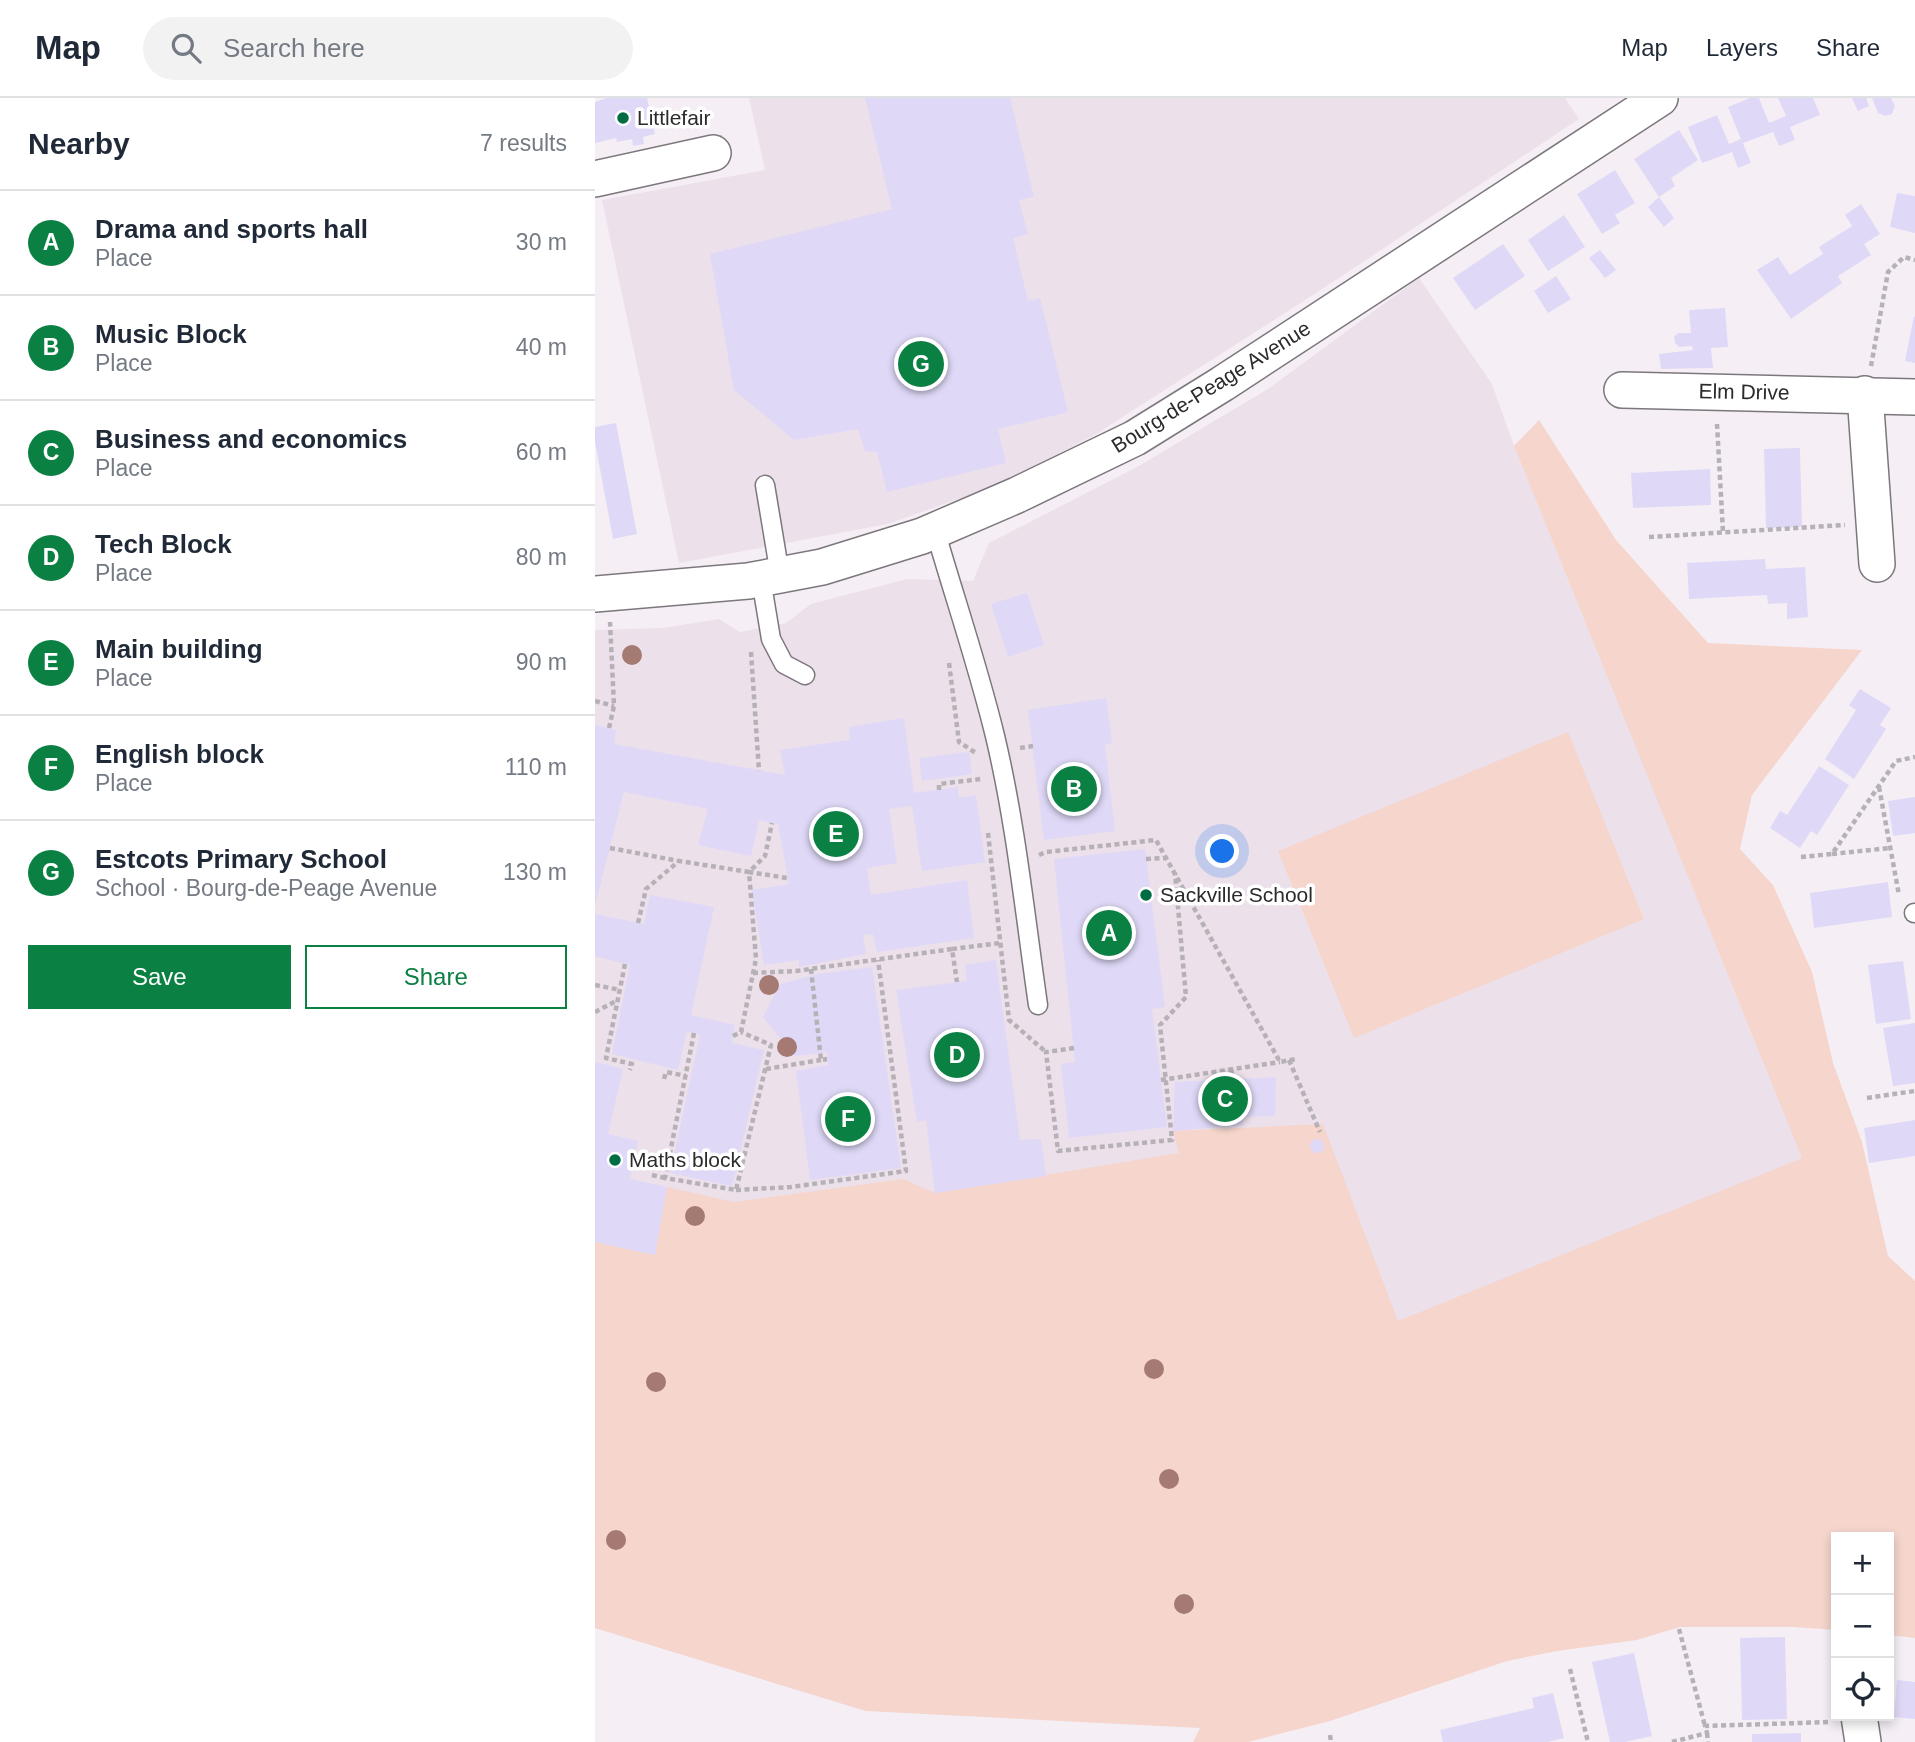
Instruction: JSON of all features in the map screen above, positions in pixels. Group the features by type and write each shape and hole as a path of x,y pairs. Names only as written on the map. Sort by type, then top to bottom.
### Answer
{"street":[{"name":"Bourg-de-Peage Avenue","path":"604,593 771,577 822,566 935,530 1017,495 1135,438 1660,98"},
{"path":"595,179 713,153"},
{"name":"Elm Drive","path":"1622,390 1915,397"},
{"path":"1865,394 1877,564"}],"lane":[{"path":"765,485 771,577 771,639 784,664 804,675"},
{"path":"935,530 968,636 995,737 1018,863 1038,1005"}],"path":[{"path":"1865,394 1888,272 1904,257 1915,260"},
{"path":"1715,392 1723,532"},
{"path":"1649,537 1874,523"},
{"path":"604,593 614,706 609,728"},
{"path":"750,644 759,771"},
{"path":"948,661 959,742 979,755"},
{"path":"595,701 614,706"},
{"path":"1020,748 1033,746"},
{"path":"1832,854 1896,761 1915,757"},
{"path":"939,790 939,784 982,779 981,772"},
{"path":"1879,786 1903,916 1914,913"},
{"path":"753,973 811,969 1000,943 986,819"},
{"path":"741,1032 756,959 749,872 765,856 772,823"},
{"path":"992,873 1045,852 1156,840 1280,1062"},
{"path":"610,848 787,878"},
{"path":"1801,857 1891,848"},
{"path":"1146,859 1166,858"},
{"path":"638,923 646,889 680,861"},
{"path":"1074,1048 1046,1052 1058,1151 1171,1140 1160,1025 1186,997 1175,873"},
{"path":"952,950 957,982"},
{"path":"652,1175 736,1190 792,1187 906,1171 878,960"},
{"path":"625,964 606,1058 632,1064 630,1070"},
{"path":"811,969 821,1060"},
{"path":"595,985 620,990"},
{"path":"595,1012 618,1000"},
{"path":"733,1036 741,1032 771,1045 736,1190"},
{"path":"665,1178 694,1033"},
{"path":"765,1069 827,1059"},
{"path":"1164,1079 1296,1059"},
{"path":"1289,1060 1320,1132"},
{"path":"1231,1069 1233,1079"},
{"path":"664,1079 666,1072 686,1076"},
{"path":"1867,1098 1915,1091"},
{"path":"1679,1629 1707,1742"},
{"path":"1570,1669 1588,1742"},
{"path":"1705,1726 1860,1726"},
{"path":"1672,1742 1706,1733"},
{"path":"1329,1735 1331,1742"}],"shaded area":[{"path":"749,98 1565,98 1579,119 1313,295 1096,434 998,485 888,524 679,563 602,200 765,170"},
{"name":"Sackville School","path":"1419,278 1492,384 1514,446 1803,1158 1888,1532 1831,1532 1831,1538 866,1711 595,1628 595,630 663,628 719,619 740,632 786,623 811,604 907,579 973,581 989,543 1137,467 1268,389"},
{"path":"1539,420 1616,540 1708,643 1862,650 1752,795 1740,849 1773,885 1812,972 1833,1063 1862,1142 1888,1256 1915,1281 1915,1638 1894,1636 1894,1532 1831,1532 1831,1630 1680,1627 1637,1640 1507,1661 1330,1721 1248,1742 1193,1742 1200,1728 866,1711 595,1628 595,1242 655,1255 667,1187 734,1202 903,1179 935,1193 1179,1153 1173,1131 1323,1124 1398,1321 1802,1158 1514,446"},
{"path":"1568,732 1644,919 1354,1038 1278,851"}],"building":[{"name":"Littlefair","path":"607,98 647,98 655,134 643,137 644,144 633,146 632,139 617,142 616,138 595,143 595,102"},
{"path":"865,98 1010,98 1034,197 1019,200 1028,234 1013,238 1028,301 1040,298 1068,412 998,429 1006,463 887,492 877,452 865,451 858,429 794,440 734,390 710,254 892,209"},
{"path":"1750,98 1759,98 1769,123 1786,116 1778,98 1813,98 1820,115 1790,127 1795,140 1779,146 1773,132 1743,143 1751,163 1738,168 1732,152 1702,163 1688,127 1717,115 1729,144 1741,139 1728,107"},
{"path":"1852,98 1866,98 1869,106 1858,111"},
{"path":"1872,98 1891,98 1895,106 1892,114 1885,116 1878,113"},
{"path":"1679,130 1698,160 1671,178 1675,186 1659,197 1634,159"},
{"path":"1615,170 1635,203 1615,215 1620,223 1602,234 1577,194"},
{"path":"1897,193 1915,196 1915,233 1890,227"},
{"path":"1659,197 1674,218 1664,227 1648,207"},
{"path":"1861,204 1880,234 1864,244 1871,255 1838,276 1842,283 1791,319 1757,270 1778,257 1790,275 1823,254 1819,247 1852,226 1845,215"},
{"path":"1564,215 1585,247 1548,271 1528,240"},
{"path":"1503,244 1525,276 1475,310 1453,278"},
{"path":"1600,250 1616,270 1605,278 1589,258"},
{"path":"1556,276 1571,299 1548,313 1534,291"},
{"path":"1725,308 1728,347 1711,348 1713,368 1661,369 1659,354 1693,350 1692,346 1679,347 1674,337 1678,333 1691,333 1689,310"},
{"path":"1915,317 1915,363 1905,361"},
{"path":"616,423 637,534 613,539 595,442 595,427"},
{"path":"1800,448 1802,527 1766,528 1764,449"},
{"path":"1710,469 1711,505 1633,508 1631,473"},
{"path":"1765,559 1766,569 1805,567 1808,617 1787,619 1787,603 1768,604 1767,595 1689,599 1687,563"},
{"path":"1027,593 1044,645 1008,657 991,604"},
{"path":"1860,689 1891,708 1880,725 1886,729 1854,779 1825,759 1856,710 1849,705"},
{"path":"1106,698 1112,743 1105,745 1115,831 1044,840 1028,710"},
{"path":"904,718 914,793 958,787 959,798 976,795 985,862 922,871 912,806 889,809 897,863 867,868 871,895 967,880 974,938 877,952 873,934 863,935 866,954 799,967 799,960 764,965 752,890 789,884 778,824 759,820 751,856 698,845 708,809 624,792 595,906 595,725 616,730 614,744 785,775 780,750 850,740 849,727"},
{"path":"969,752 972,774 922,781 919,758"},
{"path":"1819,766 1849,785 1817,835 1811,831 1800,848 1770,828 1780,811 1787,815"},
{"path":"1915,797 1915,833 1893,836 1888,801"},
{"path":"1145,849 1165,1007 1152,1009 1167,1127 1069,1138 1061,1064 1075,1062 1054,859"},
{"path":"1888,882 1892,917 1814,928 1810,893"},
{"path":"650,895 714,907 691,1015 735,1025 732,1043 764,1050 732,1186 670,1173 700,1035 687,1031 678,1070 612,1054 630,965 595,956 595,914 644,924"},
{"path":"996,960 1020,1140 1041,1139 1046,1176 935,1193 926,1120 917,1122 896,990 967,981 965,965"},
{"path":"1903,961 1911,1019 1876,1024 1868,965"},
{"path":"872,967 901,1168 810,1180 796,1071 828,1065 827,1052 795,1056 763,1017 780,984 818,974"},
{"path":"1915,1023 1915,1083 1893,1086 1883,1028"},
{"name":"Maths block","path":"595,1062 623,1069 608,1134 638,1141 630,1179 667,1187 655,1255 595,1242"},
{"path":"1276,1077 1275,1116 1243,1117 1244,1125 1173,1131 1175,1082"},
{"path":"1915,1120 1915,1156 1869,1163 1864,1128"},
{"path":"1317,1139 1322,1141 1322,1151 1317,1153 1312,1151 1310,1146 1312,1141"},
{"path":"1785,1637 1787,1719 1742,1720 1740,1638"},
{"path":"1634,1653 1652,1736 1625,1742 1610,1742 1592,1662"},
{"path":"1897,1680 1915,1682 1915,1719 1894,1717"},
{"path":"1553,1693 1564,1738 1548,1742 1443,1742 1440,1730 1534,1708 1532,1698"},
{"path":"1801,1733 1801,1742 1752,1742 1752,1734"}],"place":[{"name":"Littlefair","path":"623,118"},
{"name":"Estcots Primary School","path":"921,364"},
{"name":"Music Block","path":"1074,789"},
{"name":"Main building","path":"836,834"},
{"name":"Sackville School","path":"1146,895"},
{"name":"Drama and sports hall","path":"1109,933"},
{"name":"Tech Block","path":"957,1055"},
{"name":"Business and economics","path":"1225,1099"},
{"name":"English block","path":"848,1119"},
{"name":"Maths block","path":"615,1160"}]}
